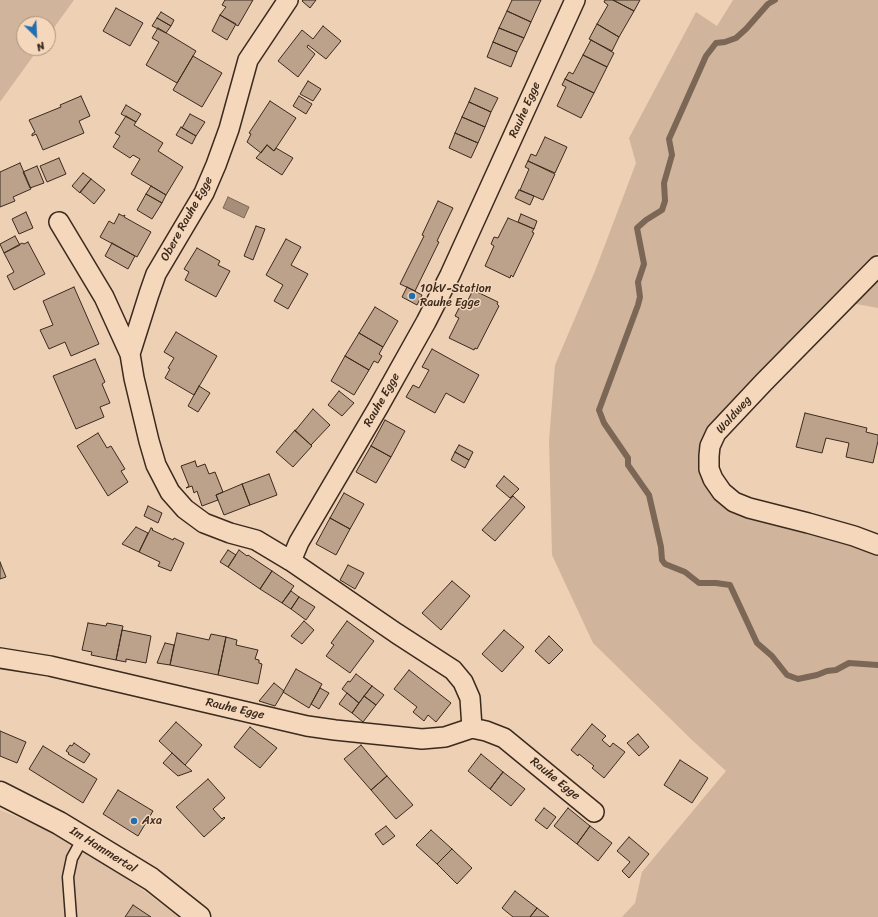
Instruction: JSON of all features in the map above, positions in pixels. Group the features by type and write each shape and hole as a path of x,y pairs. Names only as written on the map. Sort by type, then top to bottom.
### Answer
{"main road":[{"name":"Im Hammertal","path":"0,794 59,823 151,879 199,917"}],"street":[{"name":"Obere Rauhe Egge","path":"130,354 156,274 204,193 216,165 229,129 248,60 288,0"},
{"name":"Rauhe Egge","path":"291,561 299,542 379,406 426,322 450,275 575,0"},
{"name":"Obere Rauhe Egge","path":"59,222 104,297 130,354 150,447 156,465 170,492 185,509 204,523 230,533 256,540 291,561"},
{"name":"Waldweg","path":"878,266 716,433 710,446 709,456 710,469 713,479 722,492 734,502 749,508 821,526 878,546"},
{"path":"291,561 453,670 463,682 470,698 472,728"},
{"name":"Rauhe Egge","path":"0,658 50,666 307,726 422,739 445,737 472,728 486,731 504,738 594,812"}],"lane":[{"path":"71,917 68,877 72,858 83,838"}],"shaded area":[{"path":"0,0 74,0 56,25 56,16 16,16 16,56 33,56 0,102"},
{"path":"733,0 878,0 878,253 708,431 698,456 704,485 729,512 878,554 878,917 622,917 635,903 642,872 726,771 693,741 593,643 552,555 549,441 555,365 595,271 636,163 629,138 696,12 717,26"},
{"path":"228,197 249,207 244,218 223,208"},
{"path":"878,278 878,308 851,303"},
{"path":"0,810 39,826 94,857 140,888 179,917 0,917"}],"building":[{"path":"225,0 253,0 238,26 220,15 226,7 222,5"},
{"path":"316,0 310,8 302,1"},
{"path":"512,0 541,0 531,22 507,11"},
{"path":"605,0 613,0 634,11 619,37 597,24 608,5 604,2"},
{"path":"613,0 640,0 634,11"},
{"path":"116,8 143,23 130,46 103,31"},
{"path":"507,11 531,22 524,38 499,28"},
{"path":"161,12 174,20 171,26 157,18"},
{"path":"220,15 236,24 227,40 212,31"},
{"path":"157,18 171,26 166,33 152,26"},
{"path":"597,24 619,37 612,51 589,39"},
{"path":"323,26 341,41 326,59 308,45 307,47 315,54 298,77 278,61 302,30 313,39"},
{"path":"158,28 196,51 177,83 146,65 159,42 152,38"},
{"path":"499,28 524,38 517,52 493,42"},
{"path":"591,40 614,53 607,67 583,55"},
{"path":"493,42 517,52 511,67 487,57"},
{"path":"583,55 607,67 594,93 565,79 569,72 573,74"},
{"path":"193,56 222,73 202,107 173,90"},
{"path":"565,79 594,93 581,118 557,106 566,87 562,85"},
{"path":"308,81 321,89 313,101 300,94"},
{"path":"475,88 498,98 491,112 469,102"},
{"path":"81,96 90,116 79,121 84,133 43,150 36,134 32,136 35,132 29,120 61,107 60,105"},
{"path":"299,96 312,104 306,114 293,106"},
{"path":"270,101 296,118 274,151 267,145 261,153 247,142 251,134 249,133"},
{"path":"469,102 491,112 485,127 462,117"},
{"path":"126,105 141,114 136,122 121,114"},
{"path":"190,114 205,122 196,136 182,128"},
{"path":"126,116 136,122 134,125 163,143 158,151 183,167 166,195 131,174 140,159 133,155 130,158 113,147 120,136 115,133"},
{"path":"462,117 485,127 478,143 455,133"},
{"path":"181,127 196,136 192,144 176,135"},
{"path":"455,133 478,143 471,158 449,148"},
{"path":"545,137 567,147 555,173 528,161 531,154 536,156"},
{"path":"267,145 274,151 276,148 293,158 282,175 256,158"},
{"path":"59,158 66,174 47,182 40,166"},
{"path":"528,161 555,174 543,200 520,190 529,169 525,167"},
{"path":"20,163 31,189 13,197 15,201 0,207 0,172"},
{"path":"37,166 44,183 30,188 23,172"},
{"path":"83,173 91,179 80,193 72,186"},
{"path":"91,179 105,190 94,204 80,192"},
{"path":"151,186 166,195 162,203 146,194"},
{"path":"519,190 534,196 530,205 515,198"},
{"path":"146,194 162,203 152,219 137,210"},
{"path":"438,201 453,208 437,241 439,242 415,291 400,284 424,236 422,235"},
{"path":"26,212 33,228 19,234 12,219"},
{"path":"119,214 123,216 125,215 124,217 151,232 137,257 100,237 109,221 114,224"},
{"path":"521,214 537,221 534,229 518,222"},
{"path":"508,218 534,229 532,232 534,233 513,277 511,275 510,278 485,266 494,246 491,244 494,237 498,238"},
{"path":"256,226 265,229 253,260 244,256"},
{"path":"15,236 20,245 4,253 0,244"},
{"path":"286,239 301,247 291,265 308,274 288,309 274,301 283,285 266,275"},
{"path":"28,242 45,274 14,290 7,276 14,272 4,253 22,243 24,244"},
{"path":"112,243 135,256 128,269 105,256"},
{"path":"197,248 220,261 218,265 230,271 216,297 185,280 189,272 184,269"},
{"path":"74,287 99,344 71,356 65,342 49,349 40,330 53,325 43,301"},
{"name":"10kV-Station Rauhe Egge","path":"407,287 422,295 417,305 402,297"},
{"path":"473,290 498,302 497,304 499,306 477,349 475,348 474,350 449,338 459,318 455,316 459,308 463,310"},
{"path":"375,307 398,321 383,347 359,333"},
{"path":"176,332 217,356 194,395 165,378 170,369 168,368 174,358 164,352"},
{"path":"359,333 383,347 379,354 382,356 378,363 374,361 369,370 345,356"},
{"path":"432,349 479,375 464,403 446,393 435,413 406,397 413,385 419,388 429,370 422,367"},
{"path":"345,356 369,370 354,395 331,381"},
{"path":"95,359 105,382 102,384 110,403 100,407 104,417 76,429 53,376"},
{"path":"199,386 210,393 198,412 188,406"},
{"path":"339,391 354,403 342,416 328,405"},
{"path":"313,409 330,425 311,445 295,431"},
{"path":"805,413 867,428 866,432 878,435 873,463 846,457 849,443 826,438 822,453 796,447"},
{"path":"385,420 405,431 391,457 371,446"},
{"path":"295,430 312,446 293,467 276,452"},
{"path":"98,433 107,448 111,446 125,469 121,471 128,482 108,496 77,446"},
{"path":"459,445 473,452 469,460 455,452"},
{"path":"371,446 391,457 376,483 356,472"},
{"path":"455,452 469,460 465,468 451,460"},
{"path":"195,461 197,467 205,464 209,474 215,472 223,492 216,495 218,500 202,506 197,491 194,493 192,486 186,488 189,486 181,466"},
{"path":"269,474 277,495 250,505 242,484"},
{"path":"504,476 519,489 510,498 496,486"},
{"path":"242,484 250,505 224,515 216,495"},
{"path":"344,493 364,504 350,529 330,518"},
{"path":"513,496 525,507 495,541 482,530"},
{"path":"148,506 162,513 158,523 144,516"},
{"path":"330,518 350,529 336,555 316,544"},
{"path":"136,527 148,533 139,552 122,544"},
{"path":"151,528 153,529 152,530 173,540 174,538 184,543 171,571 158,566 160,562 139,552"},
{"path":"228,550 236,555 228,567 220,562"},
{"path":"239,550 272,571 260,589 228,567"},
{"path":"0,562 6,577 0,579"},
{"path":"348,565 364,573 355,589 340,580"},
{"path":"272,571 294,586 282,603 260,589"},
{"path":"452,581 470,596 441,630 422,613"},
{"path":"291,591 299,597 291,609 282,603"},
{"path":"299,597 315,607 306,620 291,609"},
{"path":"304,621 314,630 302,644 291,636"},
{"path":"347,621 374,641 350,673 326,656 334,645 331,643"},
{"path":"88,623 106,626 107,623 123,626 116,660 91,655 92,652 82,650"},
{"path":"122,630 151,636 146,663 126,659 126,662 116,660"},
{"path":"504,630 524,647 502,672 482,654"},
{"path":"177,633 209,640 211,634 226,637 218,675 170,665"},
{"path":"549,636 563,650 549,664 535,651"},
{"path":"226,637 237,640 236,645 258,650 255,659 259,660 259,663 262,664 258,684 218,675"},
{"path":"165,643 174,645 170,665 157,663"},
{"path":"296,669 322,684 309,708 283,692"},
{"path":"409,670 451,703 436,722 428,715 424,721 413,712 417,707 394,689"},
{"path":"356,674 372,686 359,703 342,689"},
{"path":"274,683 284,691 275,706 259,701"},
{"path":"372,686 384,695 376,705 364,696"},
{"path":"320,688 329,693 319,709 311,704"},
{"path":"347,693 359,703 352,713 339,704"},
{"path":"364,696 376,705 363,722 352,713"},
{"path":"176,722 202,745 185,765 159,741"},
{"path":"592,724 606,736 602,740 610,747 613,743 625,752 604,778 592,768 594,766 579,754 578,756 571,750"},
{"path":"250,727 277,748 260,768 234,747"},
{"path":"0,731 26,742 17,763 0,756"},
{"path":"638,734 649,747 639,756 627,743"},
{"path":"74,743 90,754 84,763 68,754 69,753 66,751 70,745 72,746"},
{"path":"361,745 387,776 371,790 344,759"},
{"path":"43,746 97,779 83,803 29,769"},
{"path":"172,753 192,771 178,776 163,763"},
{"path":"481,754 503,772 490,789 468,771"},
{"path":"680,760 708,778 692,803 664,785"},
{"path":"503,772 525,789 511,806 490,789"},
{"path":"387,776 413,805 396,819 371,790"},
{"path":"208,779 225,798 213,809 222,819 224,817 225,818 204,837 176,807"},
{"path":"118,790 153,811 138,836 103,814"},
{"path":"544,808 556,817 547,829 535,820"},
{"path":"568,808 590,826 577,844 554,826"},
{"path":"386,826 395,836 383,845 375,834"},
{"path":"590,826 612,843 598,861 577,844"},
{"path":"431,830 452,849 437,864 416,845"},
{"path":"629,837 649,854 629,878 622,871 630,862 617,851"},
{"path":"452,849 472,868 457,884 437,864"},
{"path":"515,891 537,908 530,917 513,917 502,908"},
{"path":"133,905 151,917 125,917"},
{"path":"537,908 549,917 530,917"}],"waterway":[{"path":"775,0 768,4 736,38 725,42 716,43 706,56 669,139 672,155 664,183 665,201 662,210 646,220 637,228 644,264 638,282 640,297 599,410 604,423 628,458 628,465 649,495 661,547 662,560 665,564 685,572 699,583 730,585 757,643 772,656 787,675 798,679 836,670 849,663 878,665"}],"place":[{"name":"10kV-Station Rauhe Egge","path":"412,296"},
{"name":"Axa","path":"134,821"}]}
